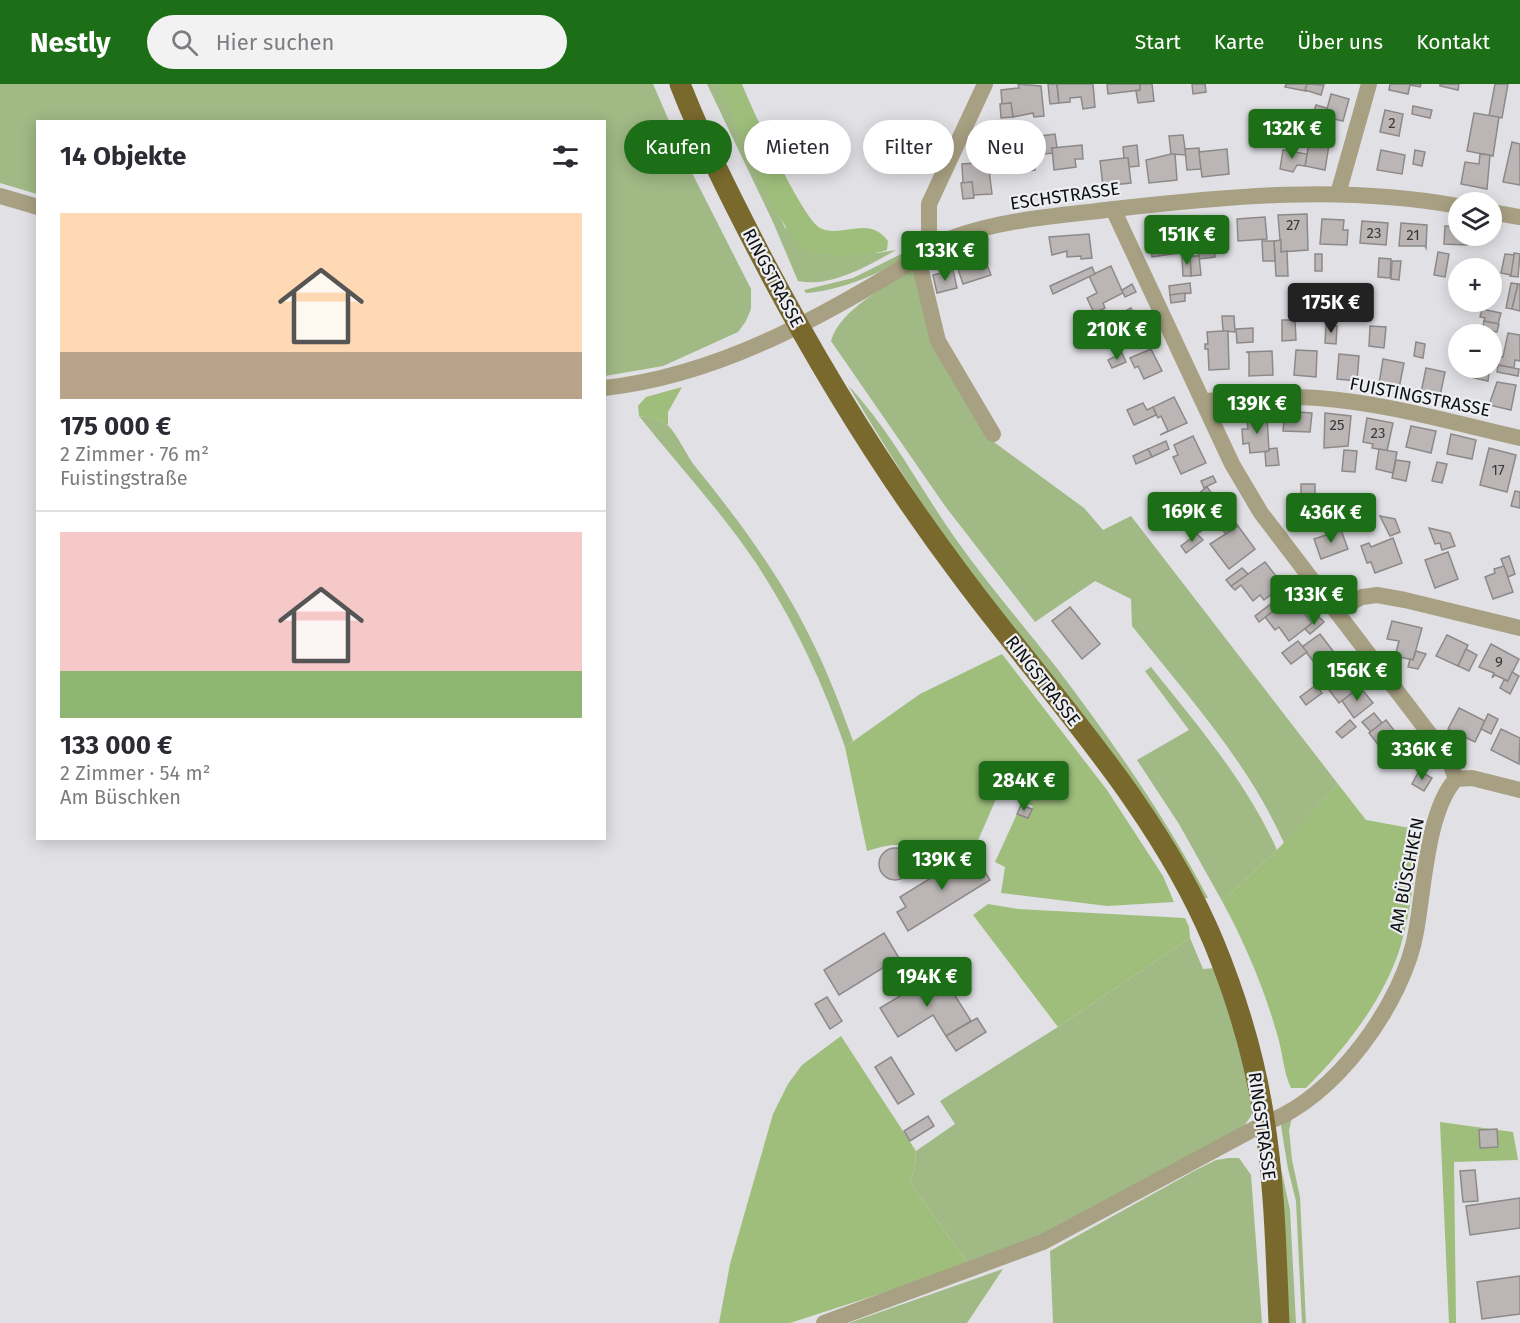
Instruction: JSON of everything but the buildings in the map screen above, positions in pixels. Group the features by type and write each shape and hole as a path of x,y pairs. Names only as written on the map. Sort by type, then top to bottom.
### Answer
{"main road":[{"name":"RINGSTRASSE","path":"680,84 734,205 798,328 860,428 930,535 1111,768 1166,850 1200,912 1230,985 1257,1079 1265,1123 1280,1323"}],"street":[{"path":"985,84 929,204 924,255 938,341 993,434"},
{"path":"1338,194 1369,84"},
{"name":"ESCHSTRASSE","path":"606,388 678,374 750,349 798,328 949,239 970,231 1025,220 1113,209 1279,194 1338,194 1448,205"},
{"path":"0,196 36,206"},
{"path":"1113,209 1232,464 1261,513 1448,758 1456,779 1472,778 1520,790"},
{"path":"1502,214 1520,217"},
{"name":"FUISTINGSTRASSE","path":"1204,401 1279,396 1319,398 1382,407 1520,438"},
{"path":"1337,610 1362,597 1377,595 1520,628"},
{"name":"AM BÜSCHKEN","path":"824,1323 1043,1242 1265,1123 1277,1119 1299,1106 1323,1087 1374,1027 1394,995 1407,968 1416,934 1428,856 1437,816 1446,790 1456,779"}],"green space":[{"path":"0,84 653,84 669,120 624,120 624,174 693,174 751,289 751,309 738,332 663,366 606,376 606,120 36,120 36,194 0,183"},
{"path":"707,84 719,84 744,139 744,161 732,136 732,120 724,120"},
{"path":"719,84 742,84 758,120 744,120 744,142"},
{"path":"750,174 760,174 785,228 878,253 896,250 849,274 823,281 798,281"},
{"path":"758,174 784,174 802,205 820,228 828,231 872,229 881,233 888,241 887,250 858,255 835,255 806,250 796,241 771,201"},
{"path":"911,251 902,259 862,279 818,292 806,293 804,290 853,278"},
{"path":"914,269 987,437 1084,508 1103,530 1131,516 1338,784 1284,843 1269,813 1235,757 1132,626 1131,599 1095,581 1035,622 945,506 831,341 836,329 854,309"},
{"path":"848,385 878,421 967,554 1056,667 1117,751 1156,808 1208,898 1202,899 1019,646 931,517"},
{"path":"682,387 668,412 668,425 659,420 639,416 638,406 646,397"},
{"path":"639,416 660,420 669,427 694,465 756,547 784,590 816,648 838,701 853,741 845,747 806,652 770,584 728,525"},
{"path":"1002,654 1107,790 1163,876 1174,902 1107,906 1001,893 1005,867 995,862 1017,814 1028,818 1033,806 999,792 973,852 929,879 906,847 891,845 867,851 845,747 920,694"},
{"path":"1151,667 1236,777 1277,850 1222,901 1179,824 1137,760 1189,730 1145,671"},
{"path":"1338,784 1366,820 1421,830 1412,889 1400,948 1384,987 1361,1023 1335,1057 1306,1088 1291,1088 1272,1017 1260,983 1222,901 1277,850"},
{"path":"988,904 1018,909 1185,918 1190,938 1058,1027 973,915"},
{"path":"1190,938 1203,969 1216,968 1227,999 1254,1106 1251,1116 1244,1126 1047,1235 969,1265 910,1182 915,1167 916,1151 955,1124 940,1101 1058,1027"},
{"path":"841,1036 916,1151 915,1167 910,1182 969,1265 790,1323 719,1323 730,1264 773,1114 788,1084 802,1065"},
{"path":"1292,1118 1289,1130 1292,1160 1300,1197 1306,1323 1302,1323 1296,1201 1281,1126"},
{"path":"1440,1122 1513,1132 1518,1160 1454,1162 1456,1323 1449,1323"},
{"path":"1278,1154 1290,1210 1296,1323 1286,1323"},
{"path":"1239,1158 1251,1175 1262,1323 1053,1323 1050,1251 1196,1170 1216,1160"},
{"path":"1003,1269 967,1323 849,1323"}]}
